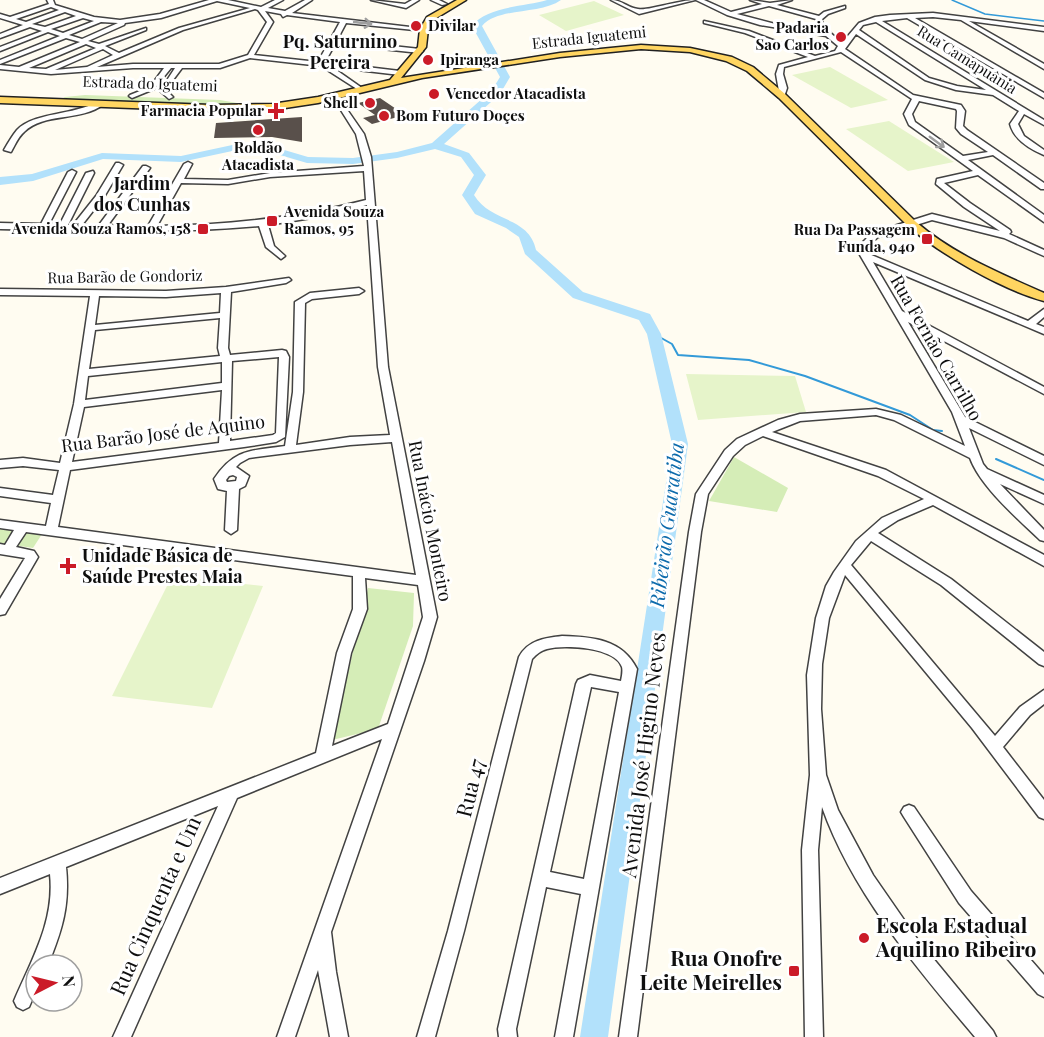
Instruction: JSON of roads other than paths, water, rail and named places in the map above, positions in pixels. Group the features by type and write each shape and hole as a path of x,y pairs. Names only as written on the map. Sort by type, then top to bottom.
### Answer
{"main road":[{"path":"400,74 423,46 424,29 434,15 462,0"},
{"name":"Estrada Iguatemi","path":"400,74 422,75 624,48 656,47 690,50 739,63 782,96 911,221"},
{"path":"400,74 422,75"},
{"name":"Estrada do Iguatemi","path":"62,100 100,104 285,106 360,89 400,74"},
{"name":"Estrada do Iguatemi","path":"0,100 41,101 132,96 169,97 240,105"},
{"path":"911,221 959,252 1044,292"},
{"path":"911,221 936,244 968,262 1044,297"}],"street":[{"path":"19,69 130,21 220,0 305,17 424,29"},
{"path":"240,5 250,0"},
{"path":"81,71 181,29 258,9 280,0"},
{"path":"250,56 267,30 284,14 308,0 310,3 305,17"},
{"path":"374,0 406,6 416,0"},
{"path":"435,0 444,4"},
{"path":"614,0 639,11 692,0"},
{"path":"699,0 732,13 777,26 829,34"},
{"path":"753,0 819,18"},
{"path":"732,13 789,0"},
{"path":"10,19 50,2 65,10 101,20 130,21 160,37"},
{"path":"819,18 843,7 833,3"},
{"path":"183,9 191,13"},
{"path":"258,9 270,20 267,30"},
{"path":"0,36 65,10"},
{"path":"0,49 84,15"},
{"path":"157,15 165,20"},
{"path":"908,15 1044,96"},
{"path":"782,96 784,91 779,67 842,48 854,30 861,24 875,19 908,15 959,18 1044,29"},
{"path":"0,16 101,47 133,66"},
{"path":"198,17 206,22"},
{"path":"819,18 820,26 842,48 916,99 958,107 961,111 960,128 1044,187"},
{"path":"959,18 1044,67"},
{"name":"Rua Camapuânia","path":"875,19 1044,123"},
{"path":"0,62 101,20"},
{"path":"321,63 344,21"},
{"path":"706,22 747,32 814,57"},
{"path":"173,24 181,29"},
{"path":"1026,27 1044,36"},
{"path":"42,72 144,28"},
{"path":"854,30 927,79 956,88 995,94"},
{"path":"334,42 420,51"},
{"path":"0,67 42,72 133,66 204,67 228,64 250,56 400,74"},
{"path":"321,63 360,89"},
{"path":"152,88 168,68"},
{"path":"164,88 179,68"},
{"path":"132,96 152,88 164,88"},
{"path":"164,88 169,97"},
{"name":"Rua Inácio Monteiro","path":"286,1037 430,623 383,367 367,162 360,134 334,96"},
{"path":"916,99 908,114 912,123 977,173 1044,219"},
{"path":"318,100 341,105"},
{"path":"8,150 22,129 51,118 90,110 100,104"},
{"path":"1023,110 1014,124 1016,131 1022,139 1044,153"},
{"path":"960,159 993,153"},
{"path":"178,182 228,182 367,162"},
{"path":"152,227 188,164"},
{"path":"76,227 100,196 119,165"},
{"path":"102,227 146,168"},
{"path":"44,226 72,172"},
{"path":"63,226 90,173"},
{"path":"977,173 940,181 942,186 959,199 1020,241 1044,253"},
{"path":"0,226 152,227 262,223 332,212 369,202"},
{"path":"1020,241 938,217 926,218 911,221 868,239 864,255 1044,331"},
{"path":"262,223 270,247 281,256"},
{"name":"Rua Fernão Carrilho","path":"864,255 963,426 974,455 984,472 1006,499 1044,537"},
{"name":"Rua Barão de Gondoriz","path":"0,292 159,295 226,290 286,280"},
{"path":"224,446 228,365 223,348 226,290"},
{"path":"290,448 298,392 300,303 310,297 359,291"},
{"path":"51,531 63,467 79,404 95,294"},
{"path":"1029,325 1044,312"},
{"path":"900,314 1044,390"},
{"path":"90,328 225,315"},
{"name":"Rua Barão José de Aquino","path":"0,464 23,462 63,467 224,446 280,436 284,357 280,353 225,359"},
{"path":"84,373 225,359"},
{"path":"79,404 227,386"},
{"name":"Avenida José Higino Neves","path":"628,1037 695,532 702,494 729,453 741,442 800,418 876,412 897,417 974,455"},
{"path":"939,438 951,438 963,426 1044,461"},
{"path":"761,432 882,473 1044,561"},
{"path":"231,530 233,487 225,487 220,483 220,479 242,457 290,448 394,435"},
{"path":"984,472 1044,500"},
{"path":"0,492 57,500"},
{"path":"814,1037 810,850 818,773 813,680 821,617 828,595 845,566 870,534 895,517 933,500"},
{"path":"0,524 423,581"},
{"path":"4,550 23,527"},
{"path":"870,534 946,582 1044,660"},
{"path":"0,610 32,558 30,554 4,550"},
{"path":"845,566 994,747 1044,812"},
{"path":"322,758 344,652 360,609 359,574"},
{"name":"Rua 47","path":"426,1037 528,653 534,648 545,645 582,641 607,649 627,661"},
{"name":"Avenida José Higino Neves","path":"564,1037 627,688 630,669 627,661"},
{"path":"508,1037 507,1029 583,684 590,681 627,688"},
{"path":"994,747 1025,711 1044,696"},
{"path":"0,886 394,728"},
{"path":"818,773 852,852 892,921 987,1037"},
{"name":"Rua Cinquenta e Um","path":"122,1037 231,794"},
{"path":"909,812 965,897 1044,988"},
{"path":"44,953 59,912 61,897 57,863"},
{"path":"541,878 591,888"},
{"path":"323,929 327,972 339,1037"}],"waterway":[{"path":"436,145 496,92 505,77 477,26 481,21 491,15 557,0"},
{"path":"952,0 985,14 1044,21"},
{"path":"0,181 33,177 102,156 181,159 237,147 264,147 307,160 353,161 397,155 436,145"},
{"name":"Ribeirão Guaratiba","path":"436,145 465,155 480,175 468,195 479,211 518,229 528,242 530,251 578,295 645,317 654,334 680,444 594,1037"},
{"path":"654,334 672,344 678,355 749,360 805,376 910,415 933,430 942,431"},
{"path":"996,459 1044,480"}],"place":[{"name":"Divilar","path":"416,26"},
{"name":"Padaria Sao Carlos","path":"841,37"},
{"name":"Ipiranga","path":"428,60"},
{"name":"Vencedor Atacadista","path":"434,94"},
{"name":"Shell","path":"370,103"},
{"name":"Farmacia Popular","path":"276,111"},
{"name":"Bom Futuro Doçes","path":"384,116"},
{"name":"Roldão Atacadista","path":"258,130"},
{"name":"Avenida Souza Ramos, 95","path":"272,221"},
{"name":"Avenida Souza Ramos, 158","path":"203,229"},
{"name":"Rua Da Passagem Funda, 940","path":"927,239"},
{"name":"Unidade Básica de Saúde Prestes Maia","path":"68,566"},
{"name":"Escola Estadual Aquilino Ribeiro","path":"864,938"},
{"name":"Rua Onofre Leite Meirelles","path":"794,971"}],"district":[{"name":"Pq. Saturnino Pereira","path":"340,52"},
{"name":"Jardim dos Cunhas","path":"142,194"}]}
